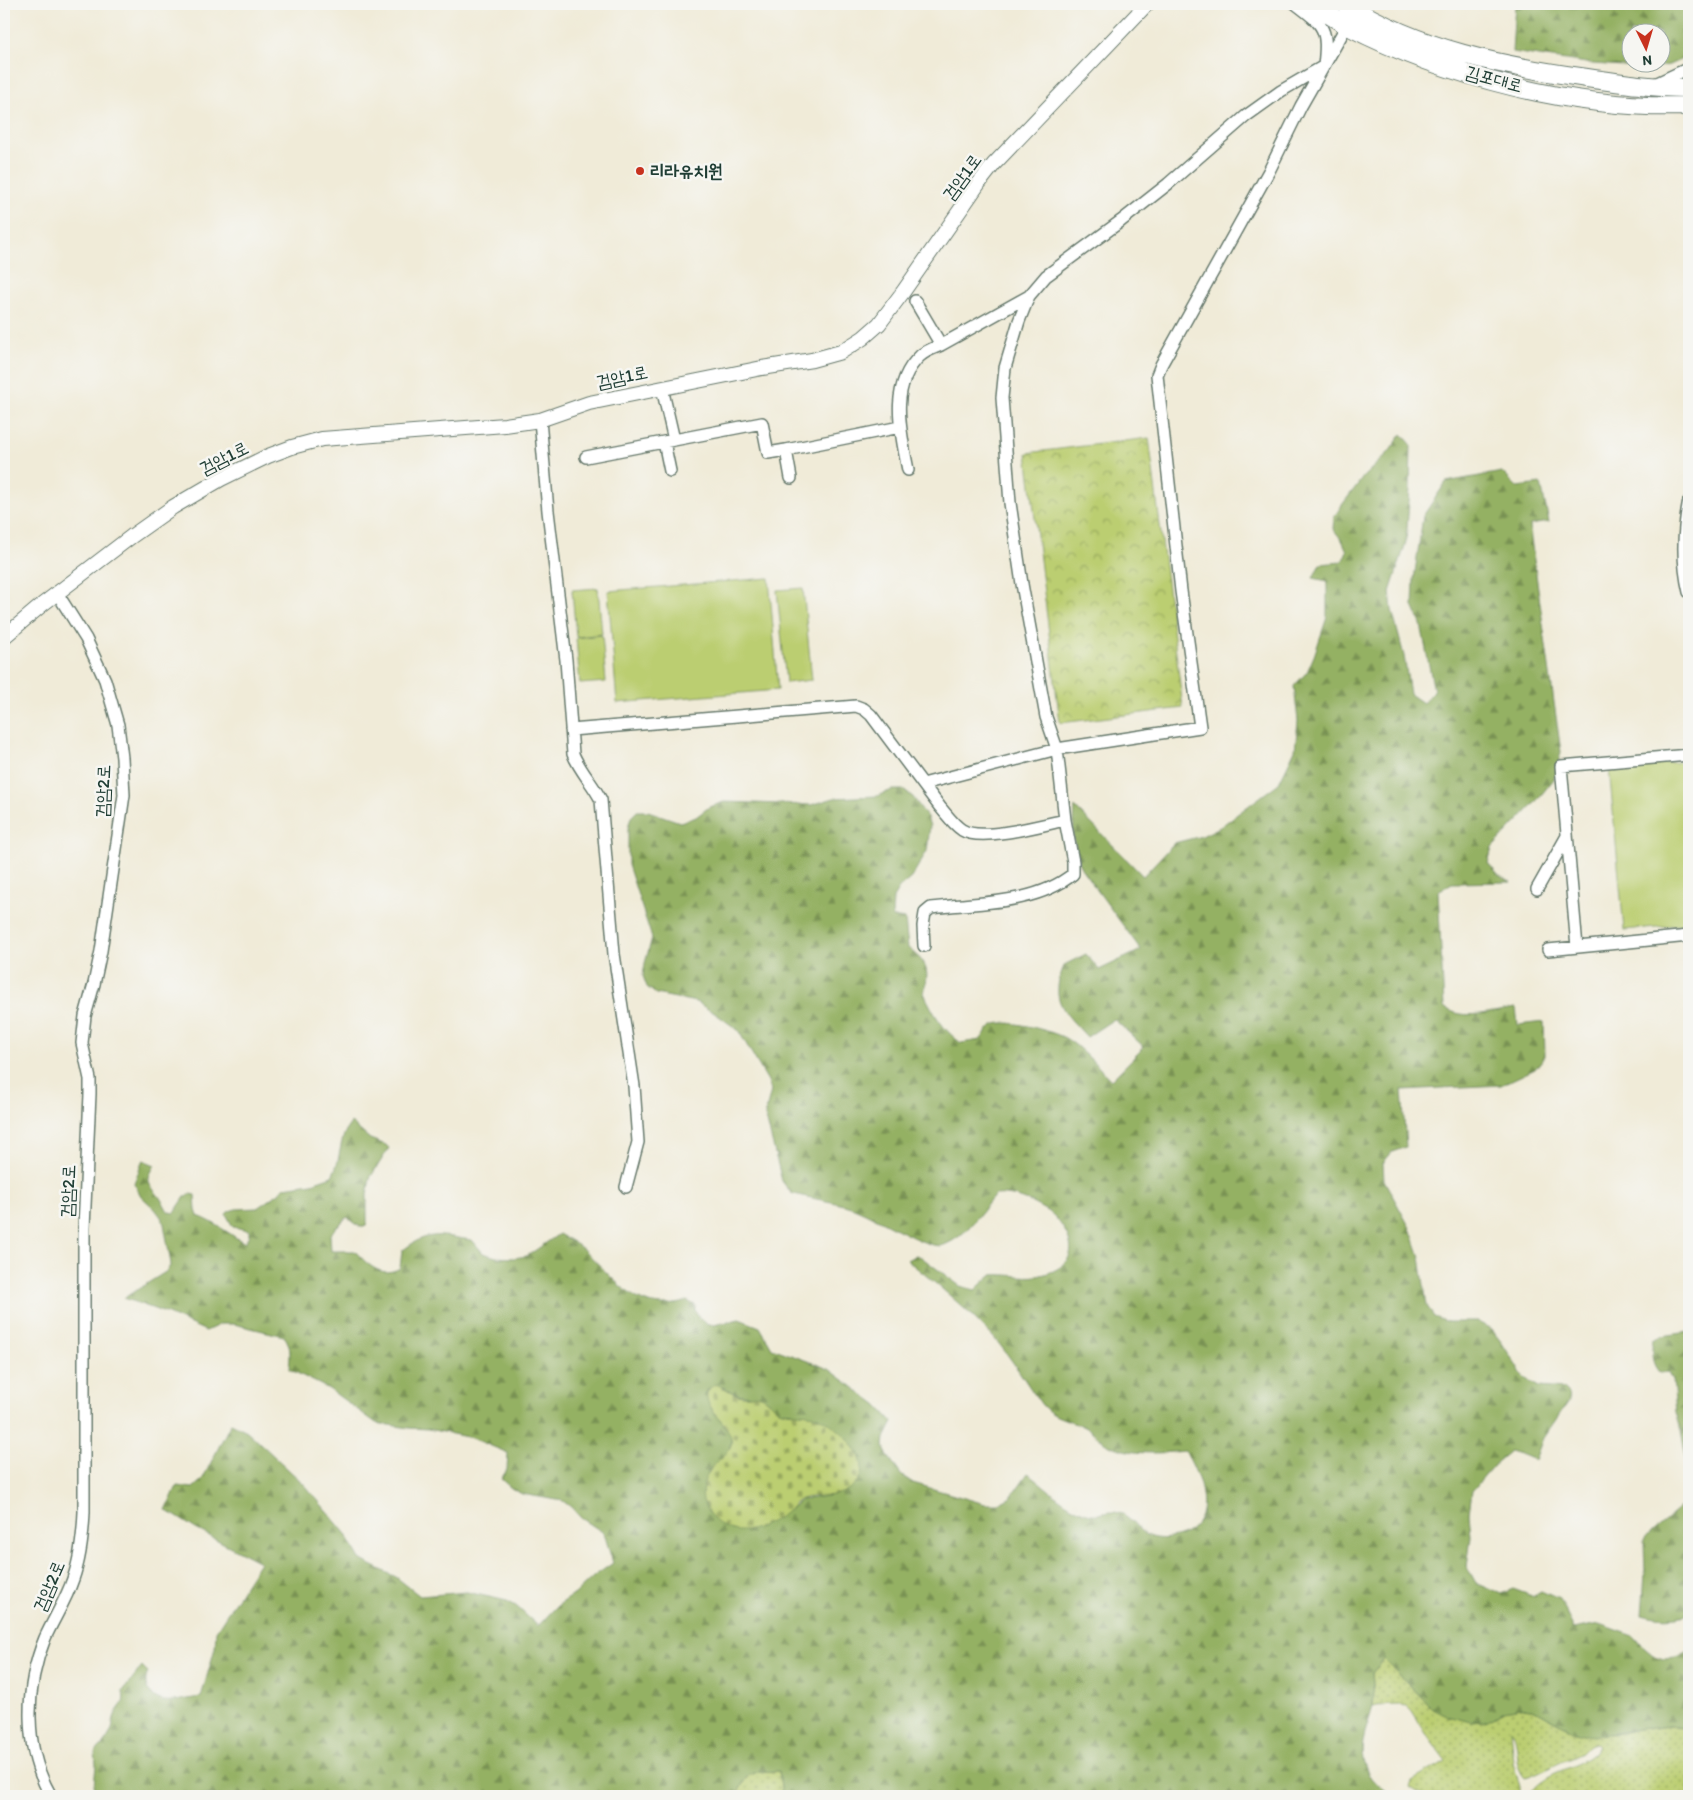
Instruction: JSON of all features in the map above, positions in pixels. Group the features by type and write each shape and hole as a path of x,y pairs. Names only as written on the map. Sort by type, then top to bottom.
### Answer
{"main road":[{"name":"김포대로","path":"1312,4 1347,25 1416,56 1504,84 1584,99 1623,104 1689,106"},
{"name":"김포대로","path":"1351,7 1393,30 1465,56 1509,66 1648,87 1689,88"}],"street":[{"name":"검암1로","path":"4,637 57,593 173,507 221,479 268,456 292,447 322,439 505,425 540,420 589,403 762,368 812,360 841,352 863,338 879,324 994,164 1147,4"},
{"path":"1296,4 1321,26 1326,41 1324,66"},
{"path":"923,784 1057,749 1200,727 1181,591 1157,375 1264,179 1301,106 1347,25 1351,7"},
{"path":"924,946 923,926 925,913 931,908 1019,899 1065,881 1073,874 1073,862 1065,820 1057,749 1046,717 1022,584 1010,503 1002,398 1005,368 1019,321 1029,296 1046,276 1168,184 1246,116 1281,91 1324,66"},
{"path":"1648,87 1689,68"},
{"path":"908,470 900,427 900,391 908,372 920,355 1029,296"},
{"path":"914,301 940,345"},
{"path":"662,388 669,441 670,471"},
{"path":"540,420 548,511 566,660 573,754 579,767 601,800 611,926 634,1086 638,1142 626,1187"},
{"path":"586,457 762,423 768,453 900,427"},
{"path":"786,450 792,478"},
{"path":"1689,501 1684,536 1684,559 1689,592"},
{"name":"검암2로","path":"51,1796 37,1762 31,1733 30,1694 37,1661 48,1632 68,1592 80,1558 82,1542 84,1512 84,1228 90,1094 90,1079 82,1043 85,1016 101,951 124,795 118,725 112,701 94,655 57,593"},
{"path":"571,730 856,706 864,709 871,715 952,821 963,831 989,835 1065,820"},
{"path":"1577,947 1561,766 1689,755"},
{"path":"1537,889 1567,836"},
{"path":"1548,950 1689,936"}],"green space":[{"path":"1515,4 1689,4 1689,56 1670,65 1670,22 1620,22 1620,66 1593,64 1512,52"},
{"path":"1402,434 1411,444 1406,542 1390,592 1392,610 1404,656 1410,694 1423,703 1434,691 1421,624 1413,606 1414,579 1423,516 1446,482 1502,472 1517,487 1541,484 1549,522 1530,525 1561,752 1554,779 1533,805 1492,848 1488,863 1498,875 1511,882 1452,883 1438,891 1444,1007 1460,1014 1469,1015 1516,1008 1518,1025 1544,1022 1545,1056 1535,1069 1501,1085 1402,1090 1406,1147 1392,1152 1383,1163 1384,1180 1410,1228 1420,1257 1427,1306 1434,1317 1448,1322 1478,1322 1491,1329 1522,1375 1530,1382 1539,1387 1563,1389 1568,1394 1569,1401 1543,1438 1535,1460 1510,1451 1497,1462 1472,1491 1469,1513 1471,1537 1467,1567 1476,1583 1501,1594 1513,1589 1532,1596 1541,1591 1559,1599 1574,1629 1600,1624 1634,1636 1654,1655 1665,1658 1677,1657 1689,1651 1689,1729 1670,1726 1592,1736 1575,1732 1533,1709 1520,1708 1504,1711 1486,1721 1471,1722 1448,1716 1432,1708 1384,1659 1372,1673 1373,1704 1362,1751 1365,1768 1369,1775 1380,1787 1395,1796 784,1796 782,1794 779,1771 758,1772 747,1776 736,1796 93,1796 96,1765 95,1752 105,1742 112,1729 115,1715 123,1702 123,1691 142,1666 148,1672 146,1682 148,1691 155,1697 170,1701 201,1697 215,1648 216,1631 260,1562 196,1529 166,1510 177,1486 193,1488 202,1480 231,1423 247,1431 305,1485 345,1533 360,1559 396,1577 420,1596 467,1592 507,1601 516,1606 538,1626 557,1606 613,1563 604,1533 581,1518 563,1501 522,1494 511,1488 501,1479 507,1470 508,1453 472,1438 428,1429 376,1423 329,1389 289,1369 289,1348 284,1336 234,1324 221,1324 206,1331 168,1314 124,1298 167,1271 171,1264 161,1217 141,1196 134,1183 143,1160 155,1165 149,1181 169,1212 174,1213 185,1197 190,1194 195,1195 198,1216 245,1243 249,1230 233,1227 226,1214 236,1209 257,1208 279,1193 284,1187 312,1183 332,1176 344,1135 351,1123 370,1139 389,1148 370,1178 367,1195 367,1224 364,1227 360,1227 347,1217 330,1234 331,1251 355,1251 370,1265 387,1272 400,1268 402,1251 420,1239 428,1237 443,1236 472,1240 483,1253 496,1257 514,1258 527,1256 559,1234 582,1248 620,1286 643,1301 670,1305 687,1301 695,1305 695,1311 699,1318 706,1323 714,1325 739,1319 760,1327 772,1348 829,1369 878,1406 893,1422 885,1438 884,1446 888,1456 901,1475 913,1483 985,1504 998,1504 1011,1497 1028,1473 1075,1508 1092,1514 1116,1512 1131,1520 1148,1536 1174,1537 1182,1535 1193,1528 1200,1518 1202,1496 1196,1472 1185,1451 1147,1453 1128,1451 1106,1443 1085,1427 1047,1410 995,1339 952,1298 907,1260 916,1255 921,1257 960,1286 975,1290 991,1275 1039,1276 1060,1267 1069,1258 1070,1245 1068,1237 1056,1218 1046,1210 1021,1198 995,1195 960,1236 939,1246 914,1238 854,1208 791,1193 782,1181 765,1114 771,1091 768,1081 738,1030 696,1002 656,994 647,987 643,976 652,938 628,865 628,828 631,817 637,811 648,811 680,822 696,817 709,807 724,802 811,805 834,798 877,796 892,790 903,790 913,797 927,817 930,826 927,851 911,878 899,888 893,898 892,917 905,919 908,948 919,958 925,967 927,978 924,993 939,1021 961,1043 980,1040 991,1026 999,1023 1018,1024 1050,1032 1065,1038 1077,1046 1111,1080 1144,1047 1114,1019 1087,1037 1063,1009 1058,995 1059,982 1064,965 1086,954 1099,970 1141,950 1081,868 1073,836 1075,807 1143,876 1174,843 1202,836 1220,827 1279,783 1295,750 1298,721 1294,686 1307,672 1327,617 1327,581 1313,578 1320,564 1342,562 1347,551 1342,540 1333,529 1334,517 1364,476 1389,452","holes":["724,1387 740,1395 759,1397 769,1401 779,1410 793,1412 833,1495 801,1500 782,1515 749,1530 732,1530 721,1525 708,1472 729,1450 731,1434 711,1408 706,1394 709,1388"]},
{"path":"1149,438 1183,708 1060,723 1027,453"},
{"path":"769,578 778,690 617,703 608,591"},
{"path":"598,588 602,634 576,637 572,590"},
{"path":"803,588 812,680 786,683 777,590"},
{"path":"602,635 606,682 580,684 576,638"},
{"path":"1689,761 1689,924 1624,930 1609,768"},
{"path":"1689,1332 1689,1475 1676,1412 1673,1380 1669,1372 1660,1373 1653,1362 1652,1353 1653,1340 1662,1336"},
{"path":"715,1384 739,1395 761,1396 779,1410 813,1415 835,1427 854,1446 860,1458 862,1469 859,1480 849,1489 838,1494 801,1499 781,1516 767,1524 747,1531 735,1531 717,1522 712,1518 705,1506 702,1495 703,1484 713,1466 727,1453 731,1445 731,1437 707,1398 708,1391"},
{"path":"1689,1500 1689,1614 1666,1618 1642,1614 1645,1574 1644,1540"},
{"path":"1384,1659 1432,1708 1486,1721 1504,1711 1520,1708 1533,1709 1575,1732 1614,1734 1670,1726 1689,1729 1689,1796 1529,1796 1543,1780 1585,1760 1593,1754 1598,1746 1594,1743 1589,1745 1581,1753 1525,1778 1517,1760 1515,1741 1510,1729 1513,1762 1520,1793 1515,1796 1423,1796 1410,1787 1412,1781 1446,1761 1407,1706 1373,1706 1372,1673"},
{"path":"779,1771 782,1794 784,1796 736,1796 747,1776 758,1772"}],"place":[{"name":"리라유치원","path":"640,171"}]}
